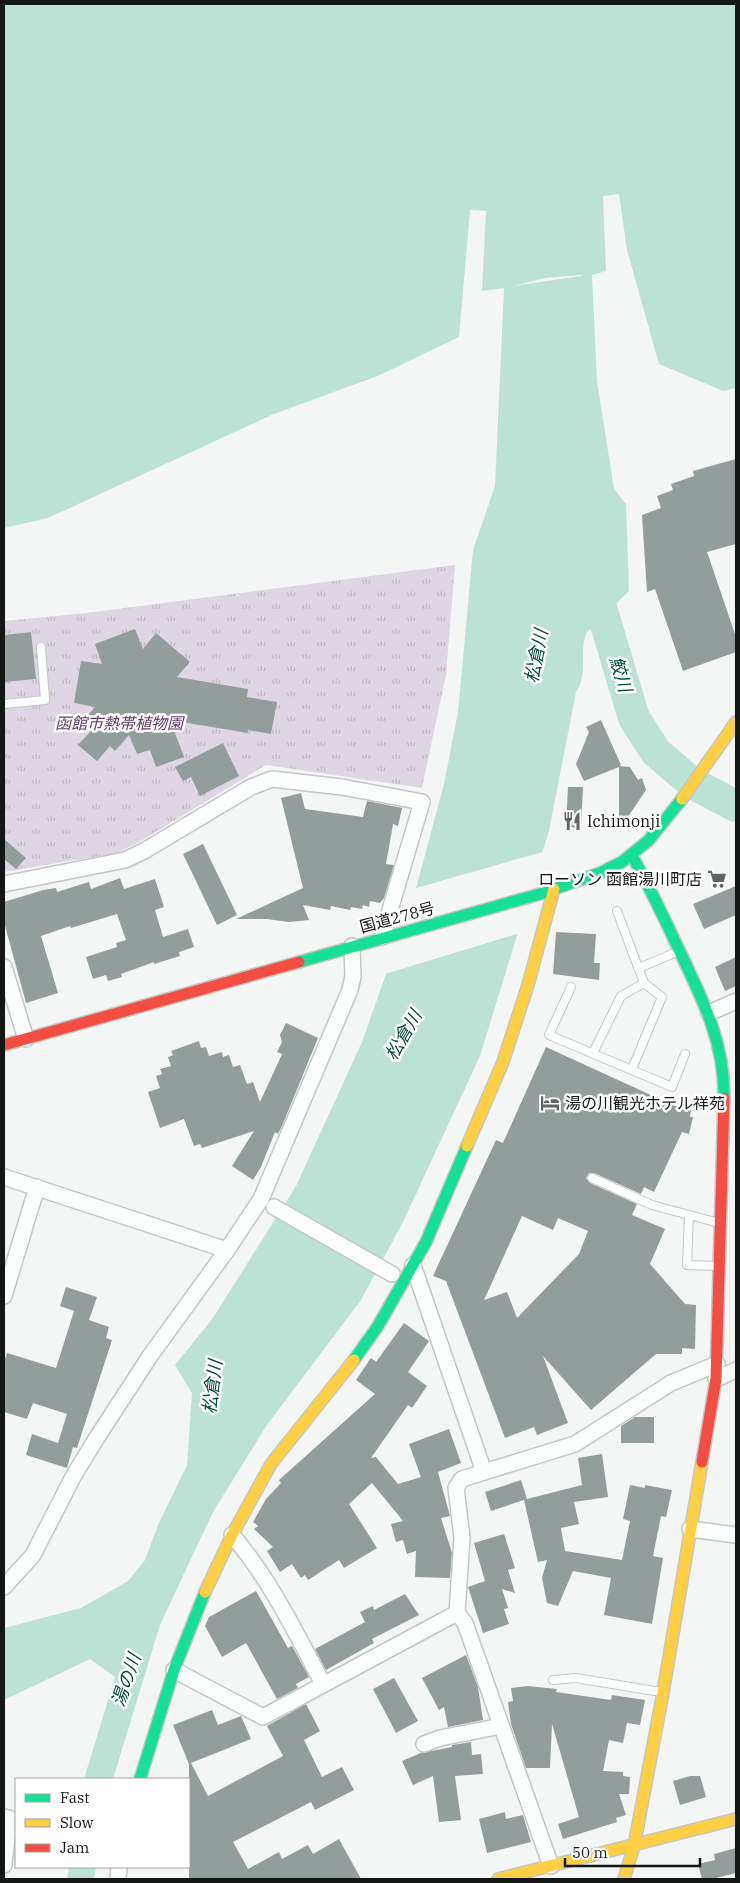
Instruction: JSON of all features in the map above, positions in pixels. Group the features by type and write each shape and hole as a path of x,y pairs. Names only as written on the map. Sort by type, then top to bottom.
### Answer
{"main road":[{"name":"国道278号","path":"4,1045 540,894 604,871 632,856 659,829 736,722"},
{"path":"624,1879 634,1846 717,1371 719,1266 727,1086 709,1013 650,886 632,856"},
{"path":"140,1778 174,1670 214,1571 232,1535 272,1464 351,1366 378,1326 434,1225 503,1062 531,977 554,889"},
{"path":"498,1879 736,1819"}],"street":[{"path":"4,884 125,860 144,851 251,787 272,779 342,787 422,802 387,937"},
{"path":"4,1587 33,1555 74,1475 98,1436 150,1356 227,1250 260,1199 350,990 353,976 352,946"},
{"path":"4,967 26,1039"},
{"path":"709,1013 736,1001"},
{"path":"4,1177 227,1250"},
{"path":"4,1296 36,1188"},
{"path":"276,1208 389,1273"},
{"path":"413,1265 484,1472"},
{"path":"551,1866 465,1623 457,1613 462,1537 456,1488 462,1479 575,1444 671,1383 717,1371 736,1370"},
{"path":"690,1529 736,1535"},
{"path":"232,1535 250,1555 324,1684"},
{"path":"174,1670 262,1717 457,1613"},
{"path":"424,1744 440,1738 501,1726"},
{"path":"4,1817 9,1818 4,1865"}],"lane":[{"path":"4,704 45,700 41,647"},
{"path":"616,911 640,968 644,983 662,997 632,1070"},
{"path":"640,968 680,950"},
{"path":"593,1053 621,996 644,983"},
{"path":"571,987 550,1035 672,1087 685,1054"},
{"path":"592,1178 652,1205 721,1224"},
{"path":"689,1215 687,1266 719,1266"},
{"path":"553,1680 576,1678 662,1692"}],"green space":[{"name":"函館市熱帯植物園","path":"455,565 446,675 422,788 266,765 139,842 117,853 4,872 4,621 86,613"}],"water":[{"path":"4,4 736,4 736,388 723,391 659,364 627,250 619,194 603,196 606,271 592,275 597,381 614,489 626,504 629,591 587,632 584,639 582,678 576,692 549,831 480,1056 403,1222 361,1300 267,1425 213,1512 160,1625 113,1778 84,1778 115,1677 90,1659 4,1700 4,1628 81,1608 128,1581 145,1560 158,1525 187,1465 192,1393 175,1365 213,1318 296,1186 362,1042 415,892 444,784 458,712 473,550 495,486 504,288 482,291 486,211 470,210 459,337 380,375 274,414 48,518 4,528","holes":["581,275 581,276 513,286 545,278"]},
{"path":"69,1868 96,1868 94,1879 67,1879"}],"pier":[{"path":"546,851 520,933 385,974 413,889"}],"building":[{"path":"736,459 736,544 707,552 736,637 736,652 683,671 655,589 647,592 642,515 661,508 657,496 673,490 671,484 694,476 693,471"},
{"path":"135,629 143,649 156,633 190,662 177,677 248,689 247,697 277,702 271,734 248,730 248,733 170,720 184,757 156,767 150,750 137,754 129,735 115,751 110,746 97,761 78,745 91,731 81,723 95,707 74,703 81,661 102,664 95,644"},
{"path":"31,632 36,679 4,682 4,635"},
{"path":"601,720 621,765 619,766 630,767 638,780 642,778 646,790 619,830 619,767 584,781 576,764 589,732 586,727"},
{"path":"223,743 239,776 200,796 191,777 183,781 175,767"},
{"path":"568,787 583,787 581,828 566,827"},
{"path":"301,793 305,809 363,817 367,801 402,808 398,826 393,824 386,864 394,865 384,898 380,903 370,901 369,907 363,905 362,909 351,907 350,910 331,906 330,910 303,905 309,920 289,922 267,919 236,919 303,888 281,798"},
{"path":"4,839 26,858 16,869 4,859"},
{"path":"203,844 237,915 217,925 183,854"},
{"path":"120,878 124,889 155,879 164,907 155,910 163,937 188,929 194,947 179,952 180,956 154,964 154,962 121,974 122,977 108,981 106,975 93,979 86,957 117,947 116,943 126,940 117,914 71,928 70,926 41,936 58,993 26,1003 4,922 4,902 43,890 56,888 57,892 89,882 91,889"},
{"path":"736,886 736,915 704,929 693,904"},
{"path":"556,932 596,934 594,963 600,963 599,980 553,974"},
{"path":"736,957 736,986 725,991 715,967"},
{"path":"286,1023 318,1038 282,1126 278,1134 275,1132 261,1167 253,1180 232,1166 254,1131 202,1148 200,1144 194,1146 184,1119 160,1128 148,1092 160,1088 156,1076 162,1074 160,1069 171,1066 168,1057 173,1055 171,1051 199,1041 201,1048 206,1047 209,1056 222,1052 223,1057 229,1055 233,1067 240,1065 247,1084 253,1082 260,1102 282,1054 277,1052 282,1042 280,1035"},
{"path":"546,1047 677,1107 691,1110 690,1117 693,1117 689,1134 682,1132 654,1192 644,1187 641,1194 594,1173 589,1173 586,1178 590,1183 637,1204 632,1215 665,1229 650,1264 685,1304 696,1305 695,1349 682,1348 682,1354 656,1354 591,1410 543,1356 568,1423 537,1435 534,1427 505,1438 446,1281 433,1276 496,1140 503,1143","holes":["522,1216 553,1230 558,1218 588,1231 579,1254 517,1318 507,1292 484,1300"]},
{"path":"66,1287 97,1297 89,1320 109,1327 106,1338 112,1340 77,1448 73,1447 67,1468 26,1455 32,1434 58,1443 67,1414 33,1403 27,1419 4,1412 4,1362 7,1353 56,1368 74,1311 60,1306"},
{"path":"404,1323 429,1341 408,1372 427,1386 412,1408 408,1405 371,1458 376,1457 398,1484 421,1477 409,1444 449,1429 461,1463 438,1472 450,1516 441,1518 452,1553 450,1578 415,1577 416,1551 407,1554 403,1540 396,1542 391,1524 403,1521 372,1483 349,1504 377,1548 344,1568 339,1560 308,1580 305,1575 301,1578 292,1564 280,1572 267,1551 273,1547 254,1529 258,1526 253,1522 266,1499 281,1483 279,1480 375,1394 356,1380 371,1358 376,1362"},
{"path":"635,1417 654,1417 654,1443 621,1443 621,1426"},
{"path":"602,1454 608,1497 574,1502 579,1524 561,1528 565,1551 622,1560 630,1521 623,1519 630,1485 645,1488 645,1485 672,1490 666,1517 661,1516 653,1556 663,1558 652,1624 604,1615 611,1578 573,1571 558,1606 547,1603 542,1578 547,1560 538,1562 524,1500 491,1511 485,1492 521,1480 527,1499 582,1485 578,1458"},
{"path":"504,1534 515,1568 508,1570 515,1593 502,1589 508,1608 504,1609 509,1624 483,1633 468,1587 485,1581 474,1543"},
{"path":"256,1591 288,1648 292,1646 309,1677 296,1684 298,1688 277,1699 246,1643 222,1657 205,1626 209,1617"},
{"path":"405,1594 419,1615 372,1639 374,1643 326,1670 315,1649 365,1622 360,1612 373,1606 374,1610"},
{"path":"466,1655 478,1687 483,1720 448,1727 444,1707 439,1710 422,1678"},
{"path":"394,1678 418,1721 396,1733 373,1689"},
{"path":"528,1686 557,1689 556,1692 611,1700 612,1695 645,1700 640,1725 627,1723 623,1743 609,1740 603,1771 623,1772 623,1776 630,1777 629,1794 619,1794 626,1815 616,1818 617,1822 563,1839 558,1824 579,1817 552,1724 550,1768 526,1768 511,1724 508,1702 513,1701 511,1688"},
{"path":"306,1704 320,1731 304,1740 322,1777 342,1767 354,1790 315,1810 311,1802 233,1842 248,1869 279,1852 282,1859 308,1845 313,1854 339,1839 361,1879 189,1879 189,1764 173,1725 212,1710 218,1725 241,1716 251,1739 191,1763 208,1796 283,1756 267,1726"},
{"path":"471,1742 472,1755 481,1754 483,1774 455,1776 461,1820 439,1822 433,1776 413,1785 402,1761 421,1753"},
{"path":"690,1776 700,1776 706,1797 680,1805 673,1781"},
{"path":"505,1812 506,1819 523,1815 531,1842 487,1853 479,1819"},
{"path":"736,1848 736,1873 712,1879 702,1879 698,1864 715,1860 714,1854"}],"waterway":[{"name":"鮫川","path":"591,574 634,718 656,752 692,783 736,806"}],"traffic: fast":[{"path":"299,962 540,894 600,873 622,862 648,841 682,799"},
{"path":"632,856 689,970 711,1023 721,1059 724,1098"},
{"path":"354,1360 378,1326 426,1242 467,1146"},
{"path":"140,1778 174,1670 205,1592"}],"traffic: slow":[{"path":"682,799 736,722"},
{"path":"467,1146 503,1062 528,985 554,889"},
{"path":"205,1592 232,1535 271,1464 354,1360"},
{"path":"624,1879 634,1846 663,1693 702,1462"},
{"path":"498,1879 736,1819"}],"traffic: jam":[{"path":"4,1045 299,962"},
{"path":"702,1462 716,1379 724,1098"}],"place":[{"name":"Ichimonji","path":"572,821"},
{"name":"ローソン 函館湯川町店","path":"717,879"},
{"name":"湯の川観光ホテル祥苑","path":"550,1103"}],"water label":[{"name":"松倉川","path":"536,656"},
{"name":"松倉川","path":"403,1035"},
{"name":"松倉川","path":"212,1387"},
{"name":"湯の川","path":"126,1680"}]}
